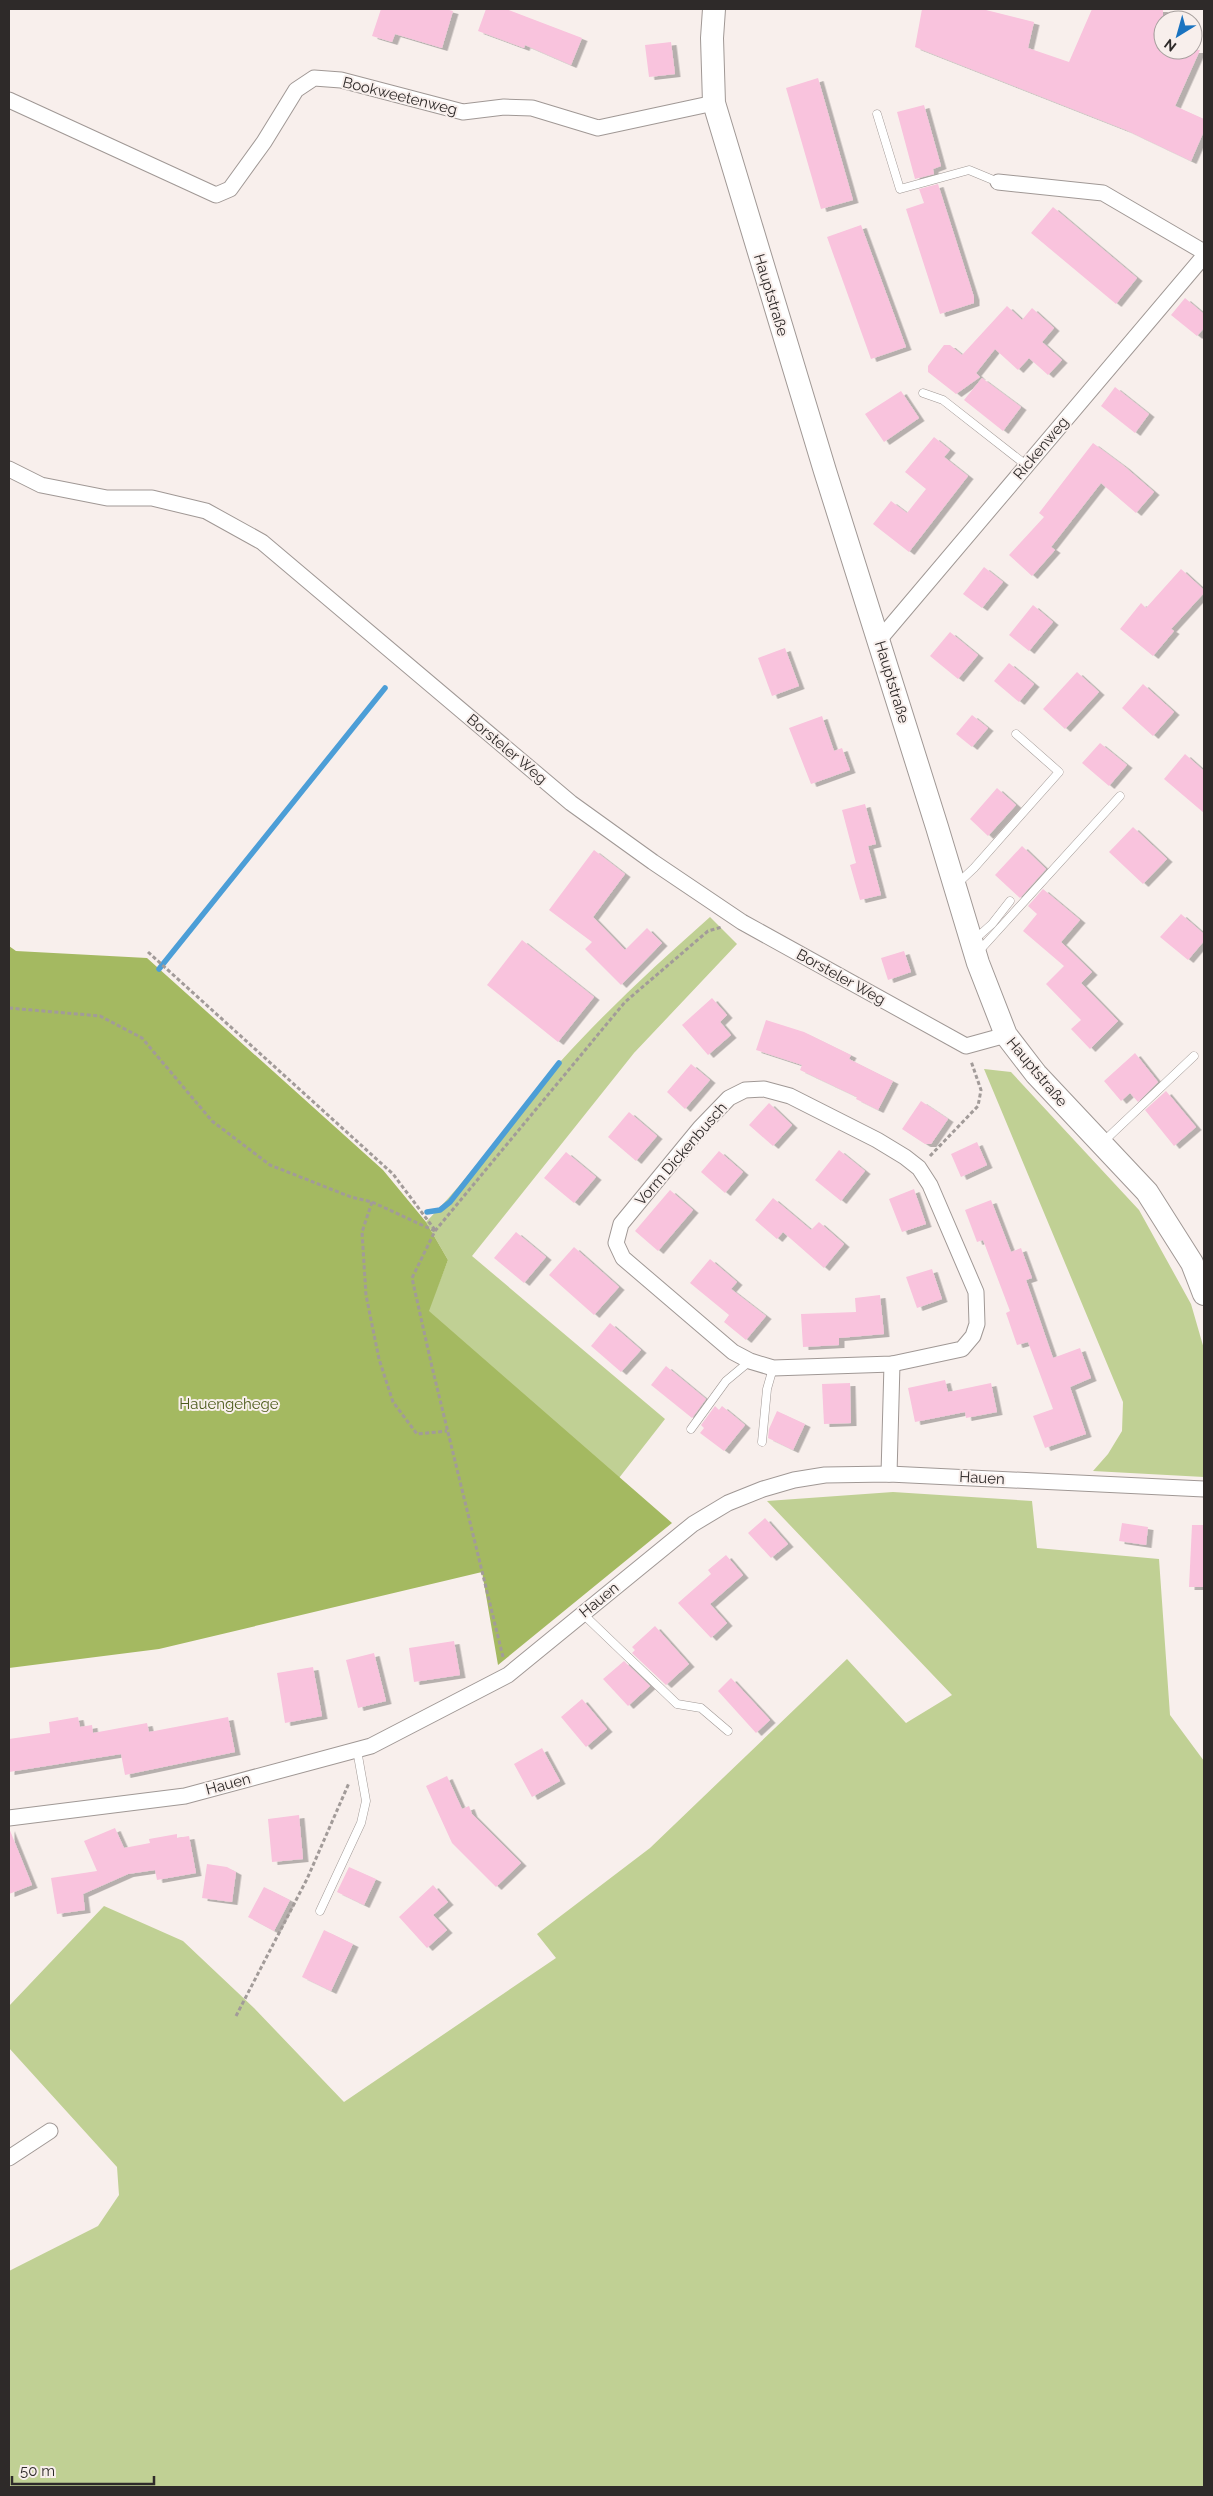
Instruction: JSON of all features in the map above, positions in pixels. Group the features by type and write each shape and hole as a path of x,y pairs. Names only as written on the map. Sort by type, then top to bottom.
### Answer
{"main road":[{"name":"Hauptstraße","path":"714,9 712,38 714,103 825,471 937,827 973,949 1006,1035 1036,1074 1147,1192 1192,1263 1204,1294"}],"street":[{"name":"Bookweetenweg","path":"9,100 216,195 230,189 264,142 296,90 314,78 342,80 463,112 504,106 532,108 598,128 714,103"},
{"path":"998,182 1102,193 1204,252"},
{"name":"Rickenweg","path":"879,640 1204,256"},
{"name":"Borsteler Weg","path":"9,469 41,485 107,498 152,498 206,511 262,542 571,803 742,922 966,1046"},
{"path":"966,1046 1006,1035"},
{"name":"Vorm Dickenbusch","path":"764,1089 790,1096 876,1140 905,1157 919,1168 930,1185 976,1292 977,1324 973,1336 962,1349 892,1364 773,1368 750,1361 733,1352 623,1258 616,1243 621,1224 700,1128 728,1098 745,1090 764,1089"},
{"path":"889,1474 892,1364"},
{"name":"Hauen","path":"9,1818 185,1796 371,1746 508,1675 693,1524 728,1503 763,1489 794,1480 825,1475 889,1474 1204,1488"},
{"path":"9,2158 50,2131"}],"lane":[{"path":"877,114 900,189 969,170 998,182"},
{"path":"923,393 934,396 951,406 1026,465"},
{"path":"954,887 974,868 1059,772 1016,734"},
{"path":"973,949 1120,796"},
{"path":"973,949 1010,901"},
{"path":"1102,1144 1194,1056"},
{"path":"692,1430 726,1382 750,1361"},
{"path":"762,1442 766,1390 773,1368"},
{"path":"583,1614 677,1704 701,1708 728,1731"},
{"path":"320,1911 361,1823 366,1801 356,1750"}],"path":[{"path":"508,1675 412,1278 435,1231 625,1002 708,931 742,922"},
{"path":"148,952 393,1174 435,1231"},
{"path":"9,1008 100,1016 142,1038 212,1121 270,1165 352,1197 372,1202 435,1231"},
{"path":"919,1168 978,1106 981,1090 966,1046"},
{"path":"372,1202 362,1232 366,1295 379,1359 392,1402 417,1434 448,1431"},
{"path":"236,2016 307,1878 348,1788 356,1750"}],"green space":[{"path":"710,917 737,944 634,1053 472,1256 665,1419 619,1478 428,1311 448,1260 426,1222 461,1183 560,1062 633,987"},
{"name":"Hauengehege","path":"9,946 16,951 147,958 383,1170 426,1222 448,1260 429,1311 672,1523 498,1665 482,1572 159,1649 9,1668"},
{"path":"984,1069 1011,1072 1139,1210 1191,1304 1204,1349 1204,1477 1093,1471 1108,1454 1122,1431 1123,1402"},
{"path":"893,1492 1032,1501 1037,1548 1159,1559 1170,1715 1204,1761 1204,2487 9,2487 9,2271 98,2226 119,2195 117,2167 9,2048 9,2006 104,1906 183,1941 254,2008 344,2102 556,1958 537,1934 650,1848 847,1659 906,1723 952,1695 767,1501"}],"building":[{"path":"381,9 445,9 453,11 442,48 395,34 392,42 372,36"},
{"path":"486,9 506,9 582,38 571,65 525,45 524,48 478,31"},
{"path":"922,9 982,9 1034,22 1028,48 1069,62 1092,9 1163,9 1153,10 1153,60 1196,60 1175,106 1204,119 1204,131 1191,161 1126,130 915,47"},
{"path":"671,42 675,74 649,77 645,45"},
{"path":"818,78 853,200 821,209 786,88"},
{"path":"924,105 941,166 933,169 934,174 915,179 897,112"},
{"path":"938,184 974,297 974,303 940,314 906,209 924,203 919,189"},
{"path":"1053,207 1137,278 1116,304 1031,233"},
{"path":"861,225 906,347 871,359 827,237"},
{"path":"1185,298 1204,314 1204,328 1197,336 1171,315"},
{"path":"1007,306 1022,320 1032,308 1054,328 1042,342 1062,360 1048,375 1029,358 1018,370 995,349 976,373 980,377 956,394 928,372 928,366 944,345 950,345 962,355"},
{"path":"982,378 1021,407 1003,431 964,400"},
{"path":"1115,387 1149,414 1135,433 1101,406"},
{"path":"901,391 919,418 884,442 865,414"},
{"path":"934,437 950,450 944,457 968,476 909,552 873,524 891,501 907,513 926,489 905,472"},
{"path":"1093,443 1154,492 1136,513 1101,483 1051,547 1055,550 1032,576 1009,555 1044,517 1039,513"},
{"path":"984,567 1003,582 982,608 963,594"},
{"path":"1181,569 1204,590 1204,593 1171,629 1174,631 1153,656 1120,629 1141,603 1146,608"},
{"path":"1033,605 1053,622 1029,651 1009,635"},
{"path":"950,632 978,655 958,679 930,656"},
{"path":"785,648 799,686 772,696 758,658"},
{"path":"1009,663 1034,684 1019,702 994,681"},
{"path":"1077,672 1099,692 1065,729 1043,709"},
{"path":"1143,684 1174,712 1153,736 1122,708"},
{"path":"972,715 988,728 972,747 956,734"},
{"path":"822,716 834,751 842,748 850,770 811,784 789,728"},
{"path":"1100,743 1127,765 1109,786 1082,763"},
{"path":"1185,754 1204,771 1204,813 1164,779"},
{"path":"997,788 1016,805 988,836 970,819"},
{"path":"865,804 876,844 868,846 881,895 860,900 850,865 856,863 842,810"},
{"path":"1133,827 1167,859 1143,884 1109,852"},
{"path":"1022,846 1046,869 1020,898 995,875"},
{"path":"594,850 625,874 593,917 625,950 647,928 662,943 621,985 585,949 592,942 549,910"},
{"path":"1043,889 1080,920 1061,942 1092,972 1081,983 1118,1021 1090,1049 1071,1029 1081,1020 1046,984 1064,966 1023,931 1037,914 1028,906"},
{"path":"1181,914 1204,934 1204,941 1188,960 1160,937"},
{"path":"522,940 594,997 558,1042 487,985"},
{"path":"904,951 911,972 888,980 881,958"},
{"path":"712,998 727,1015 720,1022 731,1035 708,1055 682,1025"},
{"path":"766,1020 804,1032 851,1055 849,1059 893,1081 878,1110 856,1099 857,1097 800,1070 802,1065 756,1050"},
{"path":"1135,1053 1158,1082 1138,1102 1130,1093 1121,1101 1104,1081"},
{"path":"691,1064 710,1080 685,1109 667,1092"},
{"path":"1166,1091 1196,1127 1174,1146 1145,1110"},
{"path":"921,1101 948,1119 931,1144 925,1144 902,1129"},
{"path":"769,1103 792,1125 773,1146 749,1125"},
{"path":"629,1112 657,1136 636,1161 608,1137"},
{"path":"977,1142 987,1165 961,1177 951,1154"},
{"path":"839,1150 865,1171 841,1201 815,1180"},
{"path":"719,1151 743,1172 725,1193 701,1172"},
{"path":"566,1152 596,1177 574,1203 544,1178"},
{"path":"914,1189 926,1224 902,1232 889,1199"},
{"path":"670,1190 693,1210 658,1251 635,1231"},
{"path":"773,1198 811,1230 819,1222 844,1244 824,1268 783,1232 777,1239 755,1220"},
{"path":"991,1200 1011,1252 1021,1248 1032,1278 1026,1280 1053,1358 1080,1348 1091,1378 1070,1387 1086,1434 1045,1448 1033,1416 1053,1409 1028,1342 1017,1345 1006,1313 1010,1311 983,1240 977,1242 965,1210"},
{"path":"516,1232 546,1257 524,1283 494,1258"},
{"path":"574,1247 619,1287 594,1315 549,1275"},
{"path":"710,1259 737,1282 731,1289 766,1316 746,1340 724,1322 729,1315 690,1283"},
{"path":"932,1269 942,1299 917,1308 906,1277"},
{"path":"880,1295 884,1334 839,1338 839,1345 803,1347 801,1314 856,1312 855,1298"},
{"path":"610,1323 641,1350 621,1372 591,1346"},
{"path":"666,1366 706,1399 692,1418 651,1385"},
{"path":"945,1380 948,1392 991,1383 997,1412 966,1418 965,1412 915,1422 908,1388"},
{"path":"850,1383 851,1423 824,1424 822,1384"},
{"path":"715,1406 719,1410 722,1406 745,1425 724,1451 700,1433 704,1428 701,1425"},
{"path":"777,1411 805,1424 793,1450 768,1438 769,1429"},
{"path":"765,1518 788,1544 771,1558 748,1533"},
{"path":"1122,1523 1148,1527 1146,1545 1119,1541"},
{"path":"1192,1525 1204,1525 1204,1587 1189,1587"},
{"path":"726,1555 743,1575 710,1604 727,1623 711,1638 678,1603 711,1574 708,1570"},
{"path":"655,1626 689,1664 666,1685 632,1653 635,1650 632,1647"},
{"path":"454,1641 460,1675 414,1682 409,1648"},
{"path":"374,1653 386,1701 358,1708 346,1660"},
{"path":"624,1661 650,1686 628,1706 603,1679"},
{"path":"313,1667 322,1716 285,1723 277,1673"},
{"path":"731,1678 770,1720 756,1733 718,1691"},
{"path":"582,1699 607,1729 586,1747 561,1717"},
{"path":"78,1717 80,1727 92,1725 93,1733 147,1723 149,1732 228,1717 235,1752 125,1775 121,1754 9,1772 9,1739 50,1733 49,1722"},
{"path":"542,1748 560,1781 532,1797 514,1764"},
{"path":"447,1776 462,1809 469,1806 472,1814 521,1863 496,1887 452,1843 426,1786"},
{"path":"299,1815 303,1859 272,1862 268,1819"},
{"path":"9,1828 32,1885 9,1894"},
{"path":"115,1828 124,1848 150,1843 149,1839 177,1834 177,1838 189,1836 196,1873 157,1880 155,1870 128,1874 83,1894 85,1910 57,1914 51,1878 97,1871 84,1841"},
{"path":"207,1864 227,1867 236,1872 232,1902 202,1898"},
{"path":"349,1867 376,1879 364,1905 337,1892"},
{"path":"433,1885 448,1902 433,1915 447,1930 427,1948 399,1917"},
{"path":"264,1887 290,1900 274,1931 248,1917"},
{"path":"324,1930 353,1944 331,1991 302,1977"}],"waterway":[{"path":"159,969 385,688"},
{"path":"427,1212 440,1210 450,1202 559,1063"}]}
